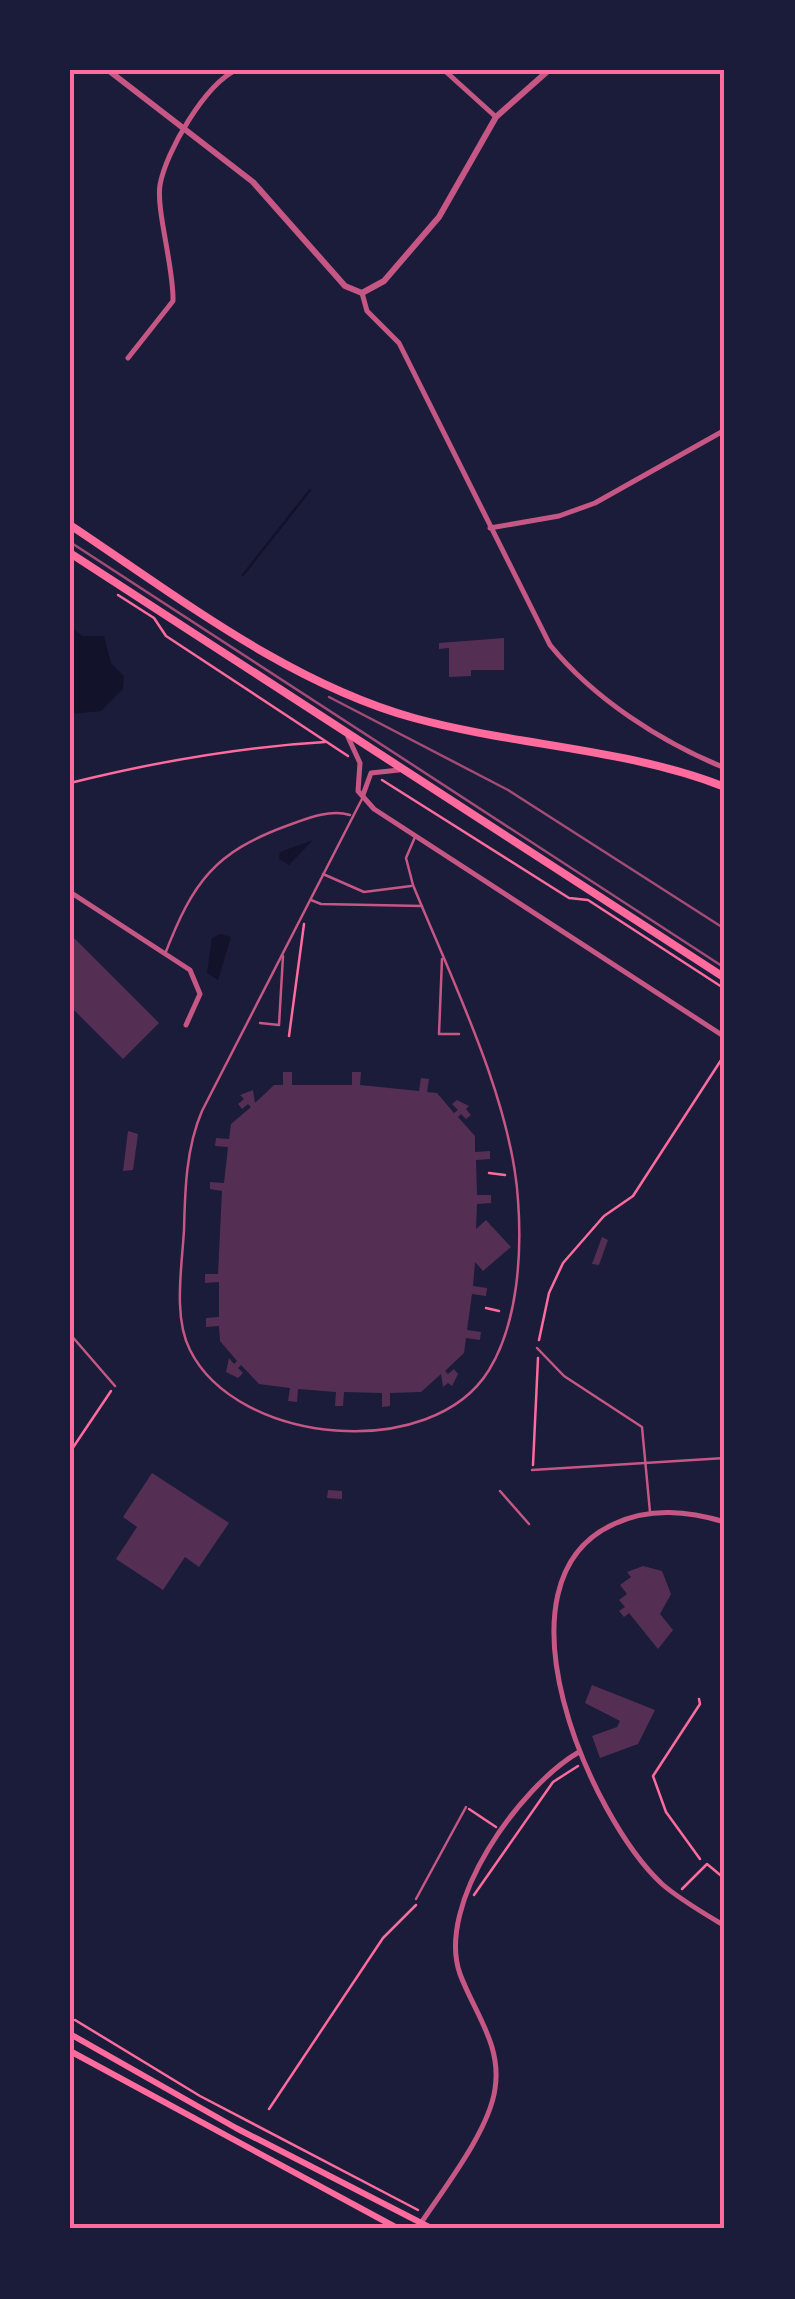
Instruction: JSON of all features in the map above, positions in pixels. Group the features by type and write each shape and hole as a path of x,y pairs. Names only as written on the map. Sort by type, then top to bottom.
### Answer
{"main road":[{"path":"70,525 264,651 361,700 468,731 630,759 725,787"},
{"path":"70,553 725,978"},
{"path":"70,2034 236,2128 419,2226 434,2229"},
{"path":"70,2051 399,2229"}],"street":[{"path":"108,70 253,182 346,286 362,293"},
{"path":"128,358 172,302 160,189 184,128 216,83 236,70"},
{"path":"444,70 496,117"},
{"path":"362,293 384,280 439,217 496,117 549,70"},
{"path":"362,293 367,311 399,342 540,630 564,662 662,736 725,768"},
{"path":"490,528 559,516 595,503 725,430"},
{"path":"343,730 358,755 358,790 362,797 725,1038"},
{"path":"362,797 366,778 377,769 407,770"},
{"path":"70,892 190,970 199,985 197,1005 186,1025"},
{"path":"725,1522 702,1515 650,1513 622,1520 589,1539 567,1567 558,1593 556,1656 579,1752 630,1844 664,1886 725,1926"},
{"path":"419,2226 488,2116 496,2090 492,2040 460,1972 454,1926 462,1894 542,1779 579,1752"}],"lane":[{"path":"362,797 193,1131 186,1185 183,1330 198,1363 239,1404 270,1419 314,1427 405,1426 455,1404 489,1370 502,1340 514,1292 518,1195 510,1148 504,1121 413,885 406,858 416,836"},
{"path":"165,954 184,904 224,856 240,844 306,819 332,813 351,816"},
{"path":"322,874 364,892 413,885"},
{"path":"309,899 322,904 422,906"},
{"path":"260,1023 279,1024 286,964 282,954"},
{"path":"442,958 439,1034 458,1034"},
{"path":"70,1334 115,1386"},
{"path":"538,1348 564,1376 642,1427 650,1513"},
{"path":"532,1470 725,1458"},
{"path":"500,1492 528,1524"},
{"path":"416,1899 466,1807"}],"path":[{"path":"104,586 154,618 166,636 351,757 358,755"},
{"path":"70,783 198,754 328,742"},
{"path":"377,769 382,780 569,898 588,900 725,989"},
{"path":"290,1036 304,924 322,904"},
{"path":"532,1470 539,1408 538,1348 548,1294 562,1263 604,1216 633,1196 725,1054"},
{"path":"489,1172 506,1175"},
{"path":"486,1308 500,1311"},
{"path":"70,1452 115,1386"},
{"path":"699,1699 700,1704 653,1776 666,1812 700,1859"},
{"path":"468,1903 553,1782 581,1764"},
{"path":"466,1807 513,1840"},
{"path":"678,1894 707,1864 725,1879"},
{"path":"268,2109 383,1938 416,1909 416,1899"},
{"path":"75,2020 200,2096 426,2214"}],"shaded area":[{"path":"70,625 82,636 104,636 111,663 124,676 123,689 101,711 70,714"},
{"path":"313,840 289,865 279,859 280,852"},
{"path":"220,934 231,937 218,980 207,973 212,938"}],"building":[{"path":"504,638 504,670 471,670 471,676 449,677 449,648 439,649 439,643"},
{"path":"70,934 159,1023 123,1059 70,1006"},
{"path":"283,1072 292,1072 292,1085 352,1085 352,1072 361,1072 360,1085 419,1091 421,1078 429,1079 427,1092 437,1093 454,1113 458,1110 452,1104 457,1100 469,1106 466,1109 471,1115 466,1119 461,1114 458,1117 475,1136 475,1152 490,1151 490,1159 476,1160 477,1195 491,1195 491,1203 477,1204 476,1229 486,1220 511,1247 483,1271 475,1262 473,1286 487,1288 486,1296 472,1294 467,1330 481,1332 480,1340 466,1338 464,1353 445,1371 448,1374 454,1369 458,1374 452,1386 448,1383 443,1387 441,1374 421,1392 390,1393 390,1406 382,1407 382,1393 344,1392 343,1406 335,1406 336,1392 298,1389 297,1402 288,1401 290,1388 259,1384 241,1365 238,1368 243,1373 238,1378 226,1372 229,1358 234,1364 237,1361 220,1341 219,1326 206,1327 206,1318 219,1317 219,1282 205,1283 205,1274 218,1274 222,1191 210,1189 210,1182 224,1183 228,1147 215,1146 216,1138 229,1139 231,1124 251,1107 248,1104 242,1109 238,1104 244,1099 240,1095 253,1090 255,1103 274,1085 283,1085"},
{"path":"128,1131 138,1134 133,1170 123,1171"},
{"path":"602,1237 608,1240 599,1265 592,1264"},
{"path":"152,1473 229,1523 199,1567 185,1557 163,1590 116,1559 137,1527 123,1517"},
{"path":"328,1490 342,1491 342,1499 327,1498"},
{"path":"643,1566 662,1571 671,1594 660,1614 673,1630 658,1649 629,1613 624,1617 619,1611 625,1607 619,1600 627,1594 620,1585 631,1577 627,1572"},
{"path":"592,1685 655,1710 638,1744 600,1758 592,1736 617,1727 620,1721 585,1703"}],"waterway":[{"path":"243,575 310,490"}],"tram line":[{"path":"70,542 725,968"},
{"path":"329,697 508,790 725,929"}]}
